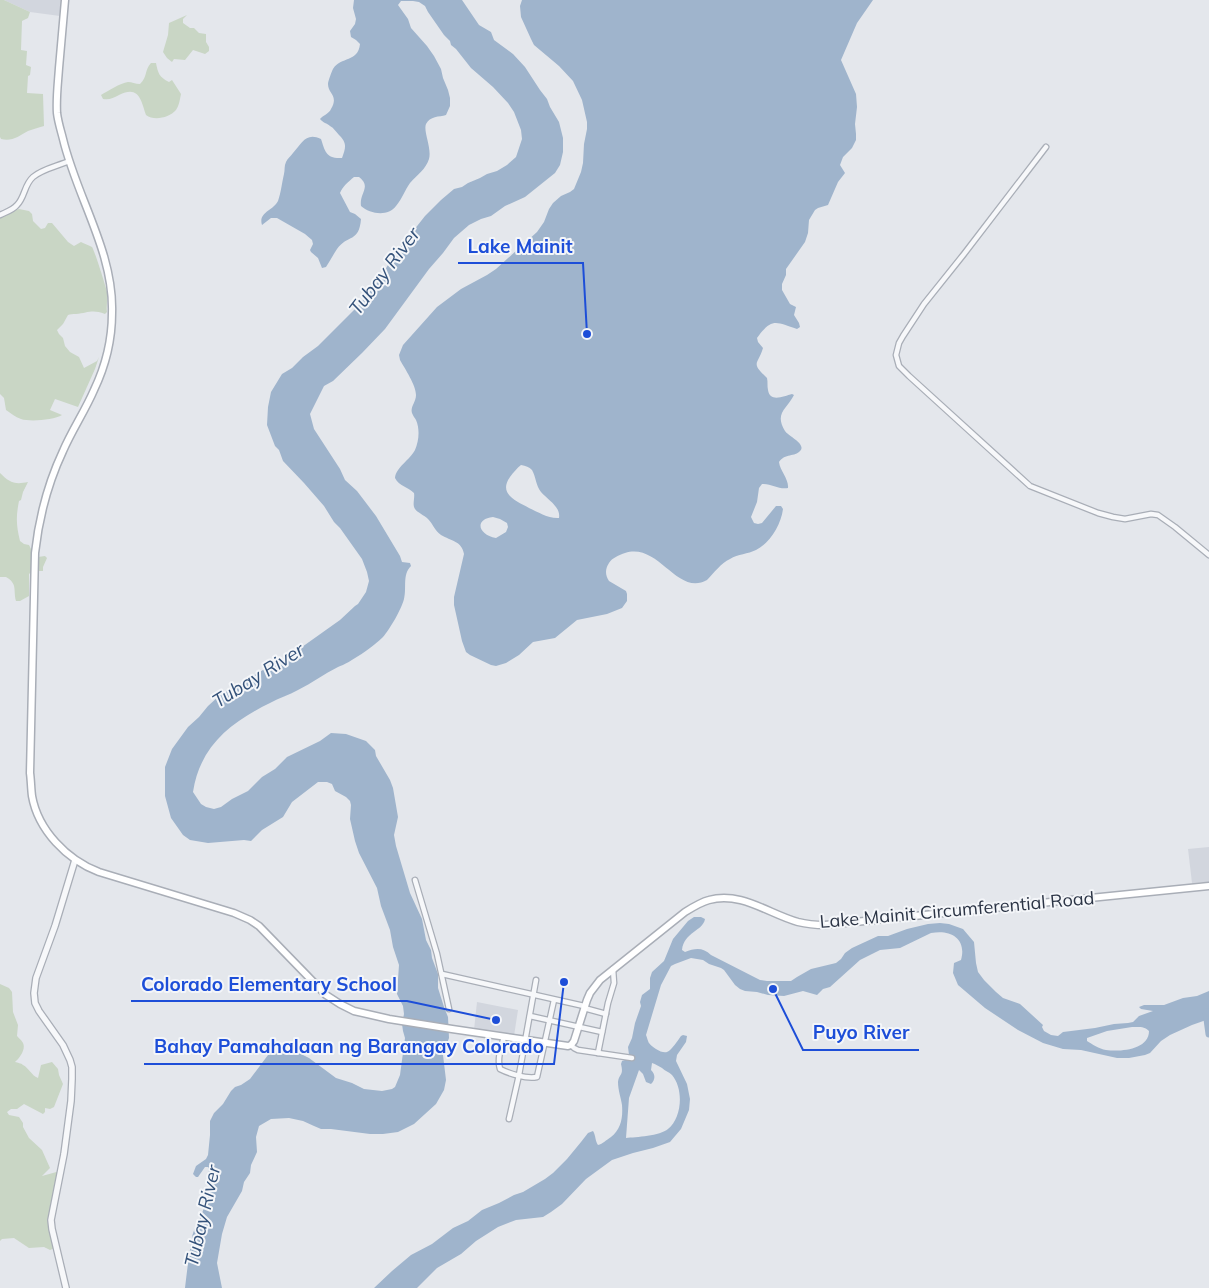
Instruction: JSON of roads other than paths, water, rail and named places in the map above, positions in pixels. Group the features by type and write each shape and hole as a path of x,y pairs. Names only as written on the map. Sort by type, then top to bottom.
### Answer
{"main road":[{"path":"65,0 57,109 69,161 108,268 112,292 111,331 94,389 54,473 42,510 38,530 35,562 30,773 32,796 38,814 60,846 75,860 84,865 99,872 234,913 250,920 266,933 326,995 346,1008 362,1014 452,1030 565,1046 571,1045"},
{"name":"Lake Mainit Circumferential Road","path":"571,1045 590,993 600,980 685,912 702,902 729,898 740,900 761,906 798,922 825,925 1209,886"}],"street":[{"path":"1046,147 924,304 899,343 896,355 899,366 1030,486 1105,515 1125,519 1151,514 1158,515 1209,554"},
{"path":"0,215 18,204 33,177 69,161"},
{"path":"66,1288 51,1220 64,1154 71,1101 72,1067 63,1045 38,1011 34,993 36,978 55,926 75,860"},
{"path":"415,880 438,954 449,1008"},
{"path":"598,1053 614,983 613,969"},
{"path":"442,974 584,1007 606,1014"},
{"path":"509,1119 519,1076 536,980"},
{"path":"504,1037 499,1057 499,1067 502,1070 519,1076 537,1077 554,1000"},
{"path":"530,1016 602,1032"},
{"path":"571,1045 578,1050 632,1058"}],"water":[{"name":"Tubay River","path":"354,0 462,0 479,25 491,32 494,40 513,54 525,67 547,99 559,122 563,138 563,152 560,165 555,173 525,197 505,206 491,216 469,225 454,238 385,329 333,381 324,386 310,414 314,429 345,480 357,491 376,516 402,562 410,563 411,566 406,577 404,599 398,614 386,634 379,641 349,662 256,710 230,727 202,761 193,792 201,804 206,807 214,809 221,807 248,791 287,757 320,741 331,733 346,734 366,741 375,750 376,756 393,788 398,817 394,835 396,846 410,893 422,919 426,940 438,974 438,988 448,1017 449,1038 443,1055 446,1080 444,1090 436,1104 414,1124 398,1132 370,1134 321,1129 303,1121 289,1118 271,1119 259,1126 256,1137 257,1152 251,1165 250,1173 227,1217 222,1234 217,1263 222,1288 185,1288 194,1229 201,1216 209,1186 208,1167 205,1167 198,1177 193,1174 196,1166 206,1159 208,1155 210,1121 231,1091 250,1079 268,1055 273,1052 288,1050 295,1051 309,1058 336,1078 364,1089 382,1091 392,1089 395,1087 400,1075 405,1038 402,1024 403,1006 397,994 399,965 377,888 355,841 350,819 350,801 335,791 332,784 318,782 292,802 283,817 262,830 251,841 208,843 190,840 183,835 171,818 165,796 165,767 172,749 188,727 219,696 302,647 340,620 358,604 366,592 369,581 362,559 324,506 283,461 279,450 275,446 267,425 271,392 282,374 318,346 356,308 378,282 392,258 425,216 454,189 507,165 516,157 522,139 521,130 514,112 508,103 471,68 451,45 425,6 419,2 401,1 398,5 408,19 411,28 427,46 441,69 450,98 450,106 446,115 432,118 426,124 430,155 426,166 410,183 396,206 384,213 369,211 361,206 365,184 359,177 354,177 346,184 340,193 350,212 361,219 360,227 355,235 341,244 326,267 322,268 318,258 311,252 312,240 305,234 277,218 271,218 262,225 261,221 264,214 278,201 285,165 302,142 312,137 321,139 329,156 342,158 345,143 333,128 320,119 330,111 334,101 328,87 333,69 340,62 353,57 359,50 360,44 351,37 350,31 356,19 353,8"},
{"path":"522,0 873,0 857,23 841,60 856,94 856,140 852,148 843,157 840,165 845,173 838,182 828,205 815,210 809,220 805,242 786,269 786,275 782,284 782,290 790,304 796,307 794,315 800,327 797,329 779,323 771,324 757,338 763,348 757,366 767,378 769,394 774,398 794,395 781,415 781,420 785,431 801,446 798,453 784,457 779,462 788,488 762,484 759,488 757,502 751,517 754,523 762,523 776,506 781,506 783,509 782,515 777,527 761,547 736,556 727,561 707,580 696,583 686,581 677,576 648,555 637,552 618,556 610,561 606,572 609,581 626,591 627,601 622,608 607,614 577,620 555,638 533,642 519,655 506,663 496,666 470,655 466,652 462,641 454,605 454,597 464,554 461,546 441,535 428,519 416,510 414,507 414,493 395,478 400,467 415,450 418,435 416,420 412,414 416,391 399,355 403,345 437,307 461,289 496,269 537,232 553,203 574,189 581,172 587,129 582,100 573,81 559,66 534,45 521,17 520,6","holes":["521,465 532,470 539,490 556,507 559,518 547,516 529,508 514,500 507,492 506,488 510,477","493,517 507,523 508,527 506,532 496,538 485,534 481,527 483,521"]},
{"path":"694,917 705,919 704,923 686,939 682,950 685,952 702,949 760,980 767,981 791,981 811,969 836,963 852,948 878,936 888,936 928,924 949,924 963,929 974,942 978,972 984,980 1003,998 1020,1004 1043,1025 1044,1031 1051,1035 1058,1036 1063,1032 1133,1022 1139,1016 1153,1011 1139,1007 1144,1005 1164,1005 1209,991 1209,1019 1170,1035 1161,1041 1150,1053 1129,1058 1117,1058 1081,1050 1063,1049 1043,1043 1018,1030 985,1008 958,985 953,973 954,963 961,960 962,946 956,937 951,934 938,932 931,933 900,948 880,950 860,960 830,987 823,989 817,995 803,991 784,996 745,991 735,985 721,968 703,960 691,958 671,966 661,985 646,1035 650,1045 662,1052 667,1052 671,1049 681,1036 687,1036 686,1042 677,1055 676,1061 687,1084 690,1099 689,1110 681,1129 670,1142 612,1160 586,1179 562,1204 551,1212 543,1217 516,1220 498,1227 476,1241 461,1254 437,1268 417,1288 374,1288 411,1255 432,1244 453,1228 468,1221 482,1210 523,1192 545,1179 567,1159 588,1133 593,1131 598,1145 614,1134 621,1123 622,1114 618,1088 619,1077 622,1073 621,1064 622,1061 628,1059 628,1047 641,1006 642,995 650,989 652,972 664,961 673,939 688,921","holes":["1139,1027 1149,1031 1148,1037 1144,1042 1133,1048 1119,1051 1106,1050 1098,1048 1087,1041 1087,1038 1107,1031","652,1063 671,1074 676,1081 680,1095 679,1111 673,1124 668,1129 648,1136 626,1138 629,1098 639,1070 646,1082 651,1084 654,1077 651,1070"]}],"waterway":[{"path":"1206,1012 1209,1034"}],"place":[{"name":"Lake Mainit","path":"587,334"},
{"name":"Bahay Pamahalaan ng Barangay Colorado","path":"564,982"},
{"name":"Puyo River","path":"773,989"},
{"name":"Colorado Elementary School","path":"496,1020"}]}
